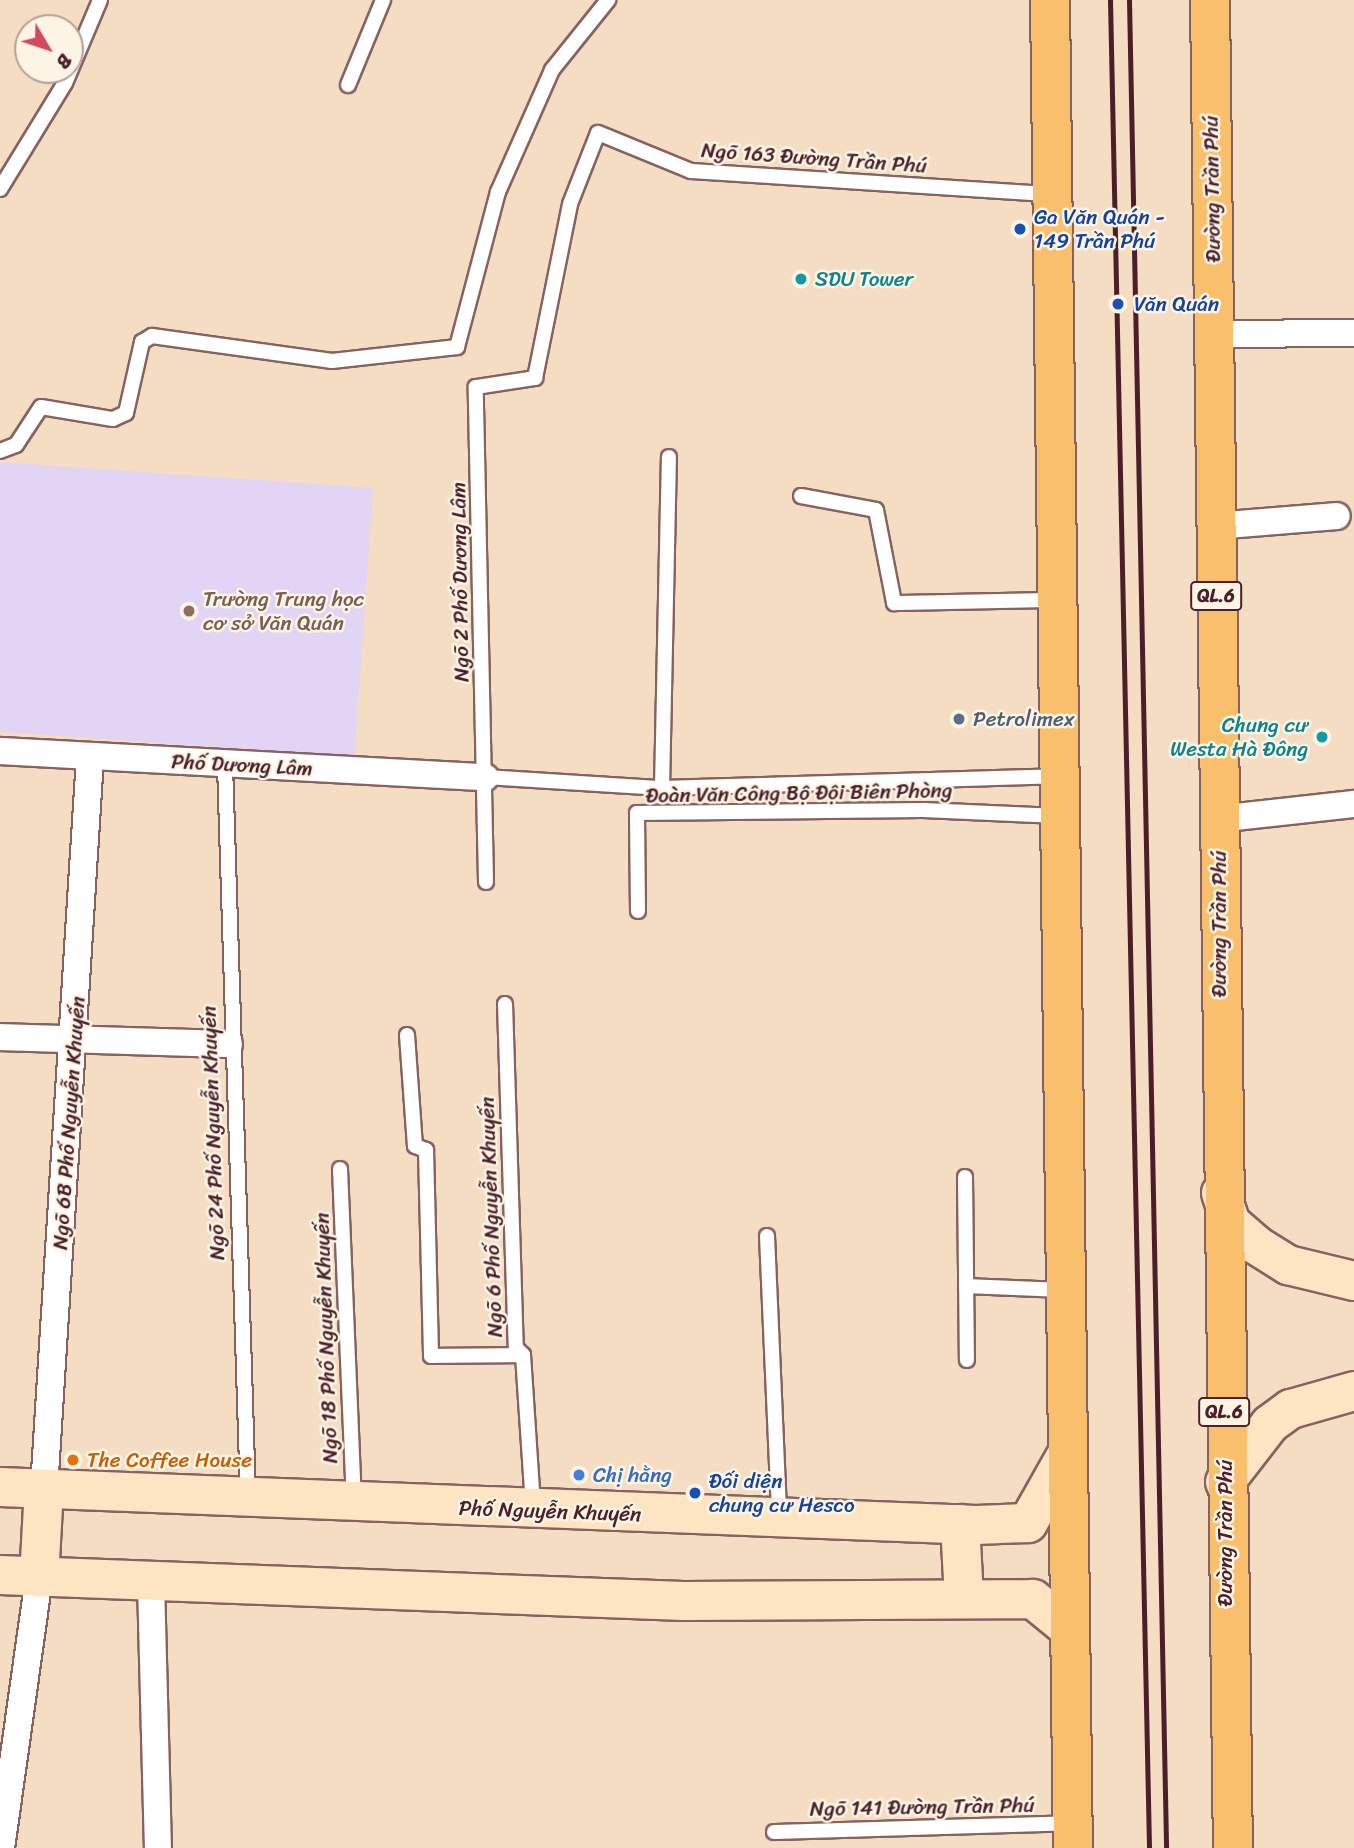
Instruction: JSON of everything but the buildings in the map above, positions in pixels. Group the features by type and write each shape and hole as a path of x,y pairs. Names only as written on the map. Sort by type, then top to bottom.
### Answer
{"highway":[{"path":"1050,0 1066,1626 1072,1835"},
{"name":"Đường Trần Phú","path":"1210,0 1221,1193 1233,1848"}],"street":[{"path":"1214,334 1354,333"},
{"path":"1215,526 1337,516"},
{"name":"Phố Dương Lâm","path":"0,751 90,758 485,777"},
{"name":"Ngõ 6B Phố Nguyễn Khuyến","path":"44,1489 75,1041 90,758"},
{"path":"1218,819 1354,804"},
{"path":"0,1037 229,1044"},
{"path":"1221,1193 1231,1223 1256,1245 1288,1265 1354,1281"},
{"path":"1225,1482 1270,1424 1291,1409 1354,1391"},
{"name":"Phố Nguyễn Khuyến","path":"0,1487 248,1500 779,1520 1028,1523 1064,1459"},
{"path":"1,1848 39,1578 44,1489"},
{"path":"960,1524 964,1599"},
{"path":"0,1575 151,1583 684,1601 1033,1599 1066,1626"},
{"path":"151,1583 159,1848"}],"lane":[{"path":"0,189 65,83 100,0"},
{"path":"348,85 383,0"},
{"path":"0,450 16,445 41,407 113,419 127,413 142,342 152,336 332,361 457,347 498,192 552,70 608,0"},
{"name":"Ngõ 163 Đường Trần Phú","path":"476,387 535,378 569,204 598,133 691,171 1052,195"},
{"name":"Ngõ 2 Phố Dương Lâm","path":"476,387 486,882"},
{"path":"662,788 668,457"},
{"path":"801,496 876,510 894,603 1056,600"},
{"name":"Ngõ 24 Phố Nguyễn Khuyến","path":"225,765 229,1044 248,1500"},
{"path":"485,777 662,788 1058,776"},
{"name":"Đoàn Văn Công Bộ Đội Biên Phòng","path":"638,911 637,813 923,810 1058,816"},
{"name":"Ngõ 6 Phố Nguyễn Khuyến","path":"505,1004 516,1348 523,1355 534,1510"},
{"path":"407,1035 415,1146 426,1150 431,1356 523,1355"},
{"name":"Ngõ 18 Phố Nguyễn Khuyến","path":"340,1170 354,1504"},
{"path":"965,1177 967,1360"},
{"path":"767,1236 779,1520"},
{"path":"966,1286 1062,1290"},
{"name":"Ngõ 141 Đường Trần Phú","path":"774,1832 1072,1835"}],"shaded area":[{"name":"Trường Trung học cơ sở Văn Quán","path":"0,462 373,488 354,756 0,732"}],"railway":[{"path":"1110,0 1149,1848"},
{"path":"1129,0 1166,1848"}],"place":[{"name":"Ga Văn Quán - 149 Trần Phú","path":"1020,229"},
{"name":"SDU Tower","path":"801,279"},
{"name":"Văn Quán","path":"1118,304"},
{"name":"Trường Trung học cơ sở Văn Quán","path":"189,611"},
{"name":"Petrolimex","path":"959,719"},
{"name":"Chung cư Westa Hà Đông","path":"1322,737"},
{"name":"The Coffee House","path":"73,1460"},
{"name":"Chị hằng","path":"579,1475"},
{"name":"Đối diện chung cư Hesco","path":"695,1493"}]}
